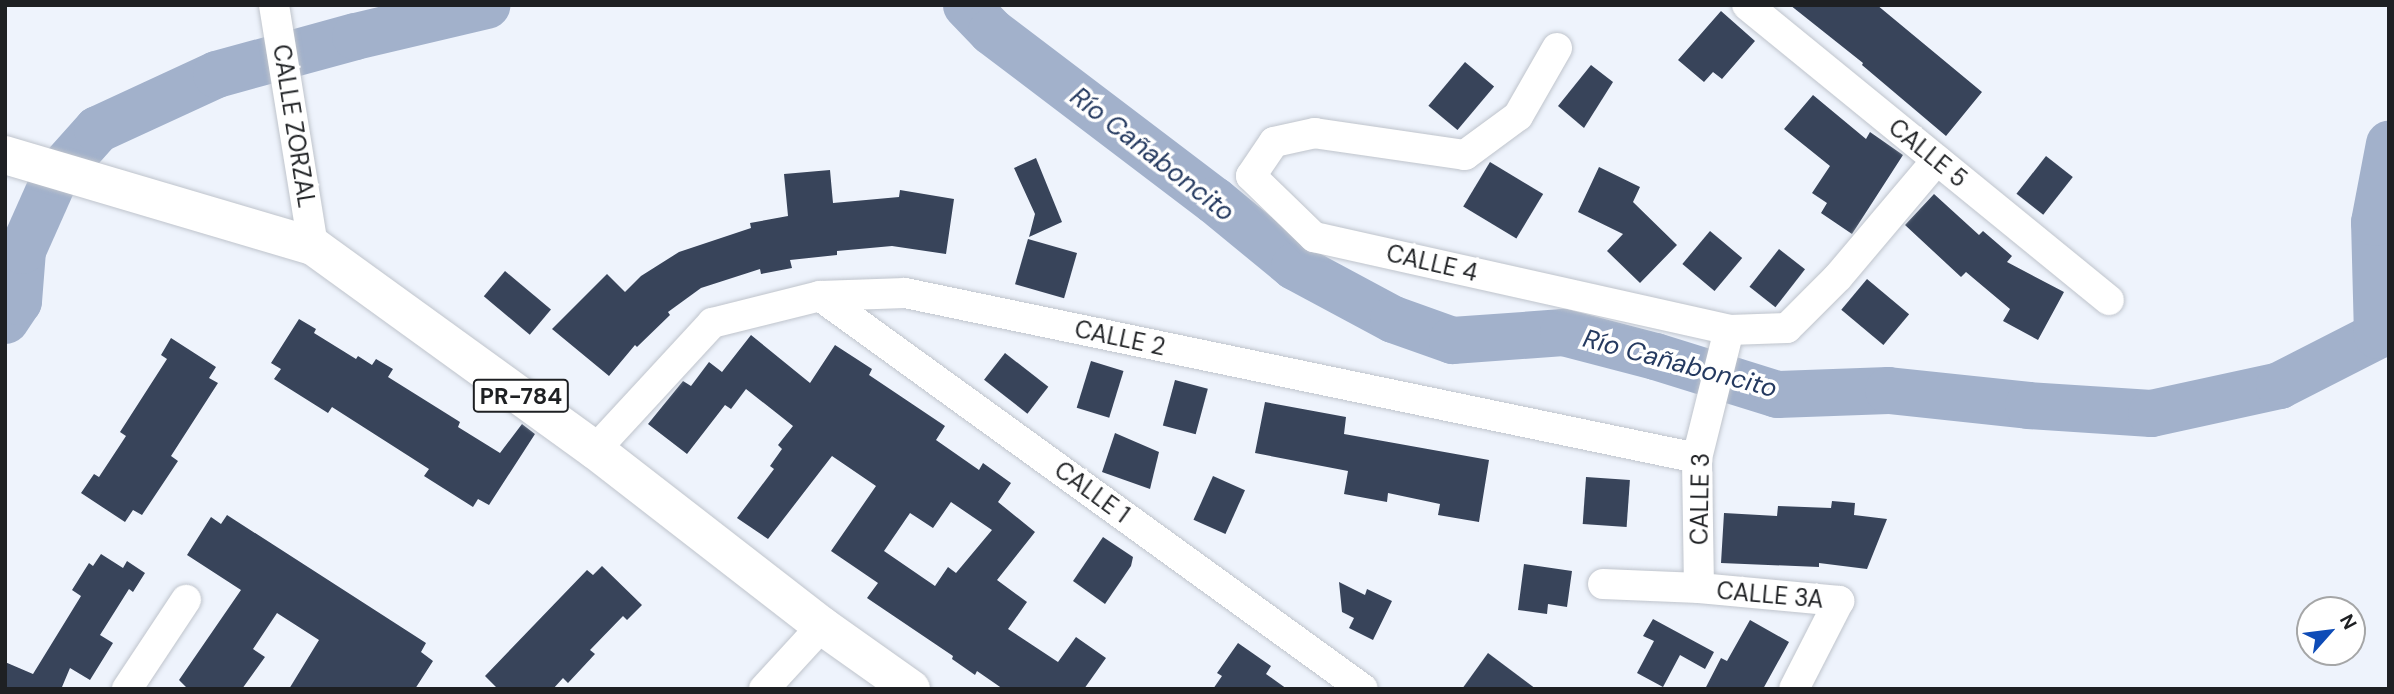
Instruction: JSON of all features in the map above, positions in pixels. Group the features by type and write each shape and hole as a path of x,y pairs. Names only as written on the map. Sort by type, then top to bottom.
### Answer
{"main road":[{"name":"PR-784","path":"12,157 313,246 594,450 822,626 911,689"}],"street":[{"name":"CALLE ZORZAL","path":"274,5 313,246"},
{"name":"CALLE 5","path":"1747,5 2109,300"},
{"name":"CALLE 4","path":"1557,48 1518,116 1465,155 1315,133 1273,142 1251,176 1314,237 1729,330 1787,328 1838,277 1937,160"},
{"name":"CALLE 2","path":"594,450 712,323 820,296 905,293 1697,458"},
{"name":"CALLE 1","path":"820,296 1363,689"},
{"name":"CALLE 3","path":"1699,588 1697,458 1729,330"},
{"name":"CALLE 3A","path":"1603,584 1699,588 1839,601 1794,689"},
{"path":"127,689 186,600"},
{"path":"764,689 822,626"}],"building":[{"path":"1790,5 1877,5 1982,92 1946,136 1862,65 1863,63"},
{"path":"1721,11 1755,41 1722,79 1713,72 1704,82 1678,60"},
{"path":"1465,62 1494,86 1457,130 1428,106"},
{"path":"1591,65 1613,82 1584,128 1558,106"},
{"path":"1813,95 1866,139 1870,132 1903,155 1852,234 1821,213 1827,203 1812,193 1830,166 1784,129"},
{"path":"2046,156 2073,177 2043,215 2016,194"},
{"path":"1036,158 1062,222 1029,237 1035,214 1014,168"},
{"path":"1490,162 1543,194 1516,239 1463,207"},
{"path":"1599,167 1640,187 1633,202 1677,245 1640,283 1607,251 1623,234 1578,212"},
{"path":"830,170 833,203 899,197 900,190 954,199 946,254 892,246 837,251 837,255 790,260 792,268 761,274 760,269 701,288 668,312 670,315 637,347 635,345 609,376 552,329 607,274 625,292 641,276 679,252 751,228 750,223 788,216 784,174"},
{"path":"1934,194 1979,235 1983,231 2012,256 2007,262 2064,292 2038,340 2003,321 2010,309 1966,272 1961,277 1905,225"},
{"path":"1710,231 1742,258 1715,291 1682,264"},
{"path":"1028,239 1077,253 1064,298 1015,284"},
{"path":"1779,249 1805,269 1775,307 1749,287"},
{"path":"505,271 551,310 530,335 484,296"},
{"path":"1867,279 1909,314 1883,345 1841,310"},
{"path":"299,319 316,329 314,333 356,359 358,356 372,365 376,359 393,369 388,377 460,422 458,427 500,453 522,424 535,434 489,505 478,499 473,507 424,476 429,469 332,407 328,413 274,379 281,369 271,363"},
{"path":"751,335 810,383 835,345 872,369 869,375 945,426 936,440 979,470 983,463 1011,483 998,502 1035,532 997,580 1027,602 1008,629 1058,662 1076,637 1106,658 1084,689 1003,689 977,671 975,675 952,659 953,656 867,598 878,583 831,551 876,486 832,456 768,539 737,518 774,469 770,466 782,449 778,445 793,426 746,389 731,409 725,405 687,454 648,424 683,381 691,386 709,362 722,372","holes":["951,502 992,530 956,573 948,567 935,586 884,551 910,513 933,528"]},
{"path":"171,338 216,367 209,378 218,383 171,456 178,461 142,515 133,510 125,522 81,493 94,474 99,477 126,436 120,432 167,359 161,355"},
{"path":"1005,353 1048,387 1027,414 984,380"},
{"path":"1091,361 1124,371 1109,418 1077,408"},
{"path":"1175,380 1208,389 1196,434 1163,425"},
{"path":"1265,402 1346,417 1344,434 1489,460 1479,522 1438,515 1440,504 1388,493 1387,502 1344,494 1348,471 1255,453"},
{"path":"1115,433 1159,452 1150,489 1102,472"},
{"path":"1213,476 1245,490 1225,534 1193,520"},
{"path":"1586,477 1630,480 1627,527 1583,524"},
{"path":"1832,501 1855,503 1854,515 1887,519 1867,569 1819,563 1819,567 1721,563 1724,513 1777,516 1778,506 1831,508"},
{"path":"227,515 426,643 421,652 433,661 415,689 289,689 319,640 277,613 253,649 265,657 242,689 188,689 179,680 241,590 187,555 211,517 221,524"},
{"path":"1103,537 1133,557 1131,566 1105,604 1073,581"},
{"path":"101,554 123,568 127,561 145,573 133,592 129,589 100,635 113,643 90,680 70,668 62,687 66,689 5,689 5,662 33,674 81,596 72,590 89,563 93,566"},
{"path":"1524,564 1572,571 1567,607 1548,604 1547,614 1518,610"},
{"path":"602,566 642,605 627,620 623,616 590,650 595,654 568,683 563,678 553,689 498,689 485,676 587,570 593,575"},
{"path":"1339,582 1365,595 1367,589 1392,601 1373,640 1349,628 1354,618 1342,612"},
{"path":"1653,619 1714,652 1705,669 1680,655 1663,687 1637,673 1654,641 1643,636"},
{"path":"1750,620 1789,642 1763,689 1705,689 1721,658 1727,661"},
{"path":"1238,643 1271,666 1266,674 1287,689 1213,689 1222,676 1217,673"},
{"path":"1488,653 1536,689 1462,689"}],"waterway":[{"name":"Río Cañaboncito","path":"5,320 18,301 22,250 55,176 97,129 216,74 355,36 486,5"},
{"name":"Río Cañaboncito","path":"966,5 991,31 1214,200 1294,266 1393,319 1452,340 1563,332 1655,356 1777,394 1888,390 2028,405 2151,413 2279,385 2377,335 2374,222 2389,143"}]}
